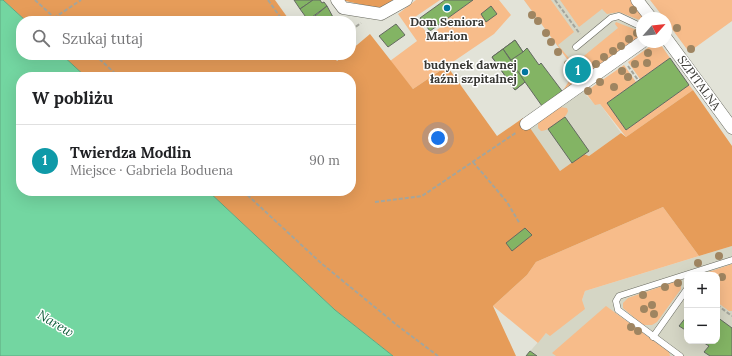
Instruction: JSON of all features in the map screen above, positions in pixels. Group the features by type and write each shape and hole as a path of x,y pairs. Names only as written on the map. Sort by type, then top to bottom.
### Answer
{"street":[{"path":"337,0 343,8 381,14 406,0"},
{"path":"637,0 646,12"},
{"path":"526,124 636,46"},
{"name":"SZPITALNA","path":"672,46 732,128"}],"lane":[{"path":"576,47 611,18 619,16 636,24"},
{"path":"697,272 732,260"},
{"path":"680,356 618,310 616,301 619,296 684,276"},
{"path":"653,337 684,293"}],"path":[{"path":"35,0 52,16"},
{"path":"57,16 81,0"},
{"path":"268,0 279,16"},
{"path":"555,0 585,40"},
{"path":"100,60 114,72"},
{"path":"626,63 638,80"},
{"path":"375,202 422,196 506,141 526,124"},
{"path":"473,162 507,202 520,224"},
{"path":"248,196 321,263 398,326 438,356"},
{"path":"720,307 732,316"}],"shaded area":[{"path":"3,0 275,0 286,16 21,16"},
{"path":"341,0 393,0 382,9"},
{"path":"416,0 440,0 415,17 429,36 446,23 444,21 473,0 499,0 511,15 494,34 413,89 390,61 417,41 398,14"},
{"path":"524,0 624,0 636,15 636,31 578,74"},
{"path":"524,0 551,0 574,32 558,45 574,64 618,28 615,24 616,22 636,30 636,39 562,92 569,81 578,74"},
{"path":"560,0 633,0 642,12 636,12 636,19 619,12 607,14 602,9 579,27"},
{"path":"650,0 732,0 732,21 689,52 672,29 672,12 659,12"},
{"path":"370,34 413,89 447,66 497,136 523,118 560,171 584,154 589,156 621,133 626,137 693,90 732,146 732,246 699,256 663,207 536,262 527,275 493,306 516,356 393,356 335,310 213,196 356,196 356,72 81,72 67,60 337,61 356,60 356,46"},
{"path":"648,48 663,48 670,58 640,79 628,62"},
{"path":"624,65 636,82 607,103 626,130 689,85 693,90 626,137 600,104 595,105 585,92"},
{"path":"583,92 595,104 600,104 621,133 589,156 584,154 560,171 530,129"},
{"path":"559,107 567,108 568,111 564,118 553,127 541,131 538,128 538,123"},
{"path":"663,207 699,256 585,291 582,300 585,309 550,336 546,333 538,343 493,306 527,275 536,262"},
{"path":"732,246 732,356 526,356 546,333 582,300 585,291"},
{"path":"732,264 732,311 729,311 720,304 720,272 709,272"},
{"path":"677,281 681,284 681,289 657,322 652,325 643,325 623,308 623,303 628,298"},
{"path":"606,306 669,352 670,356 556,356 552,353"}],"water":[{"name":"Narew","path":"0,0 3,0 21,16 16,16 16,60 67,60 81,72 16,72 16,196 213,196 335,310 393,356 0,356"}],"building":[{"path":"294,0 313,0 300,9"},
{"path":"313,0 320,0 327,6 313,16 305,16 300,9"},
{"name":"Dom Seniora Marion","path":"445,0 473,0 430,31 420,18"},
{"path":"327,6 332,16 315,16"},
{"path":"491,6 497,14 486,22 481,14"},
{"path":"396,24 405,35 388,47 379,36"},
{"name":"budynek dawnej łaźni szpitalnej","path":"515,40 523,52 527,48 539,65 541,63 562,91 542,106 525,82 515,90 492,57"},
{"path":"515,40 523,52 511,60 503,49"},
{"path":"503,49 525,82 515,90 492,57"},
{"path":"670,58 689,85 626,130 607,103"},
{"path":"565,117 589,151 572,163 548,129"},
{"path":"525,228 532,235 512,251 506,243"},
{"path":"720,319 732,328 732,356 710,356 704,352 709,346 706,344 720,344"},
{"path":"684,320 684,329 679,326"},
{"path":"530,351 537,356 526,356"}],"place":[{"name":"Dom Seniora Marion","path":"447,8"},
{"name":"Twierdza Modlin","path":"578,70"},
{"name":"budynek dawnej łaźni szpitalnej","path":"525,72"}]}
